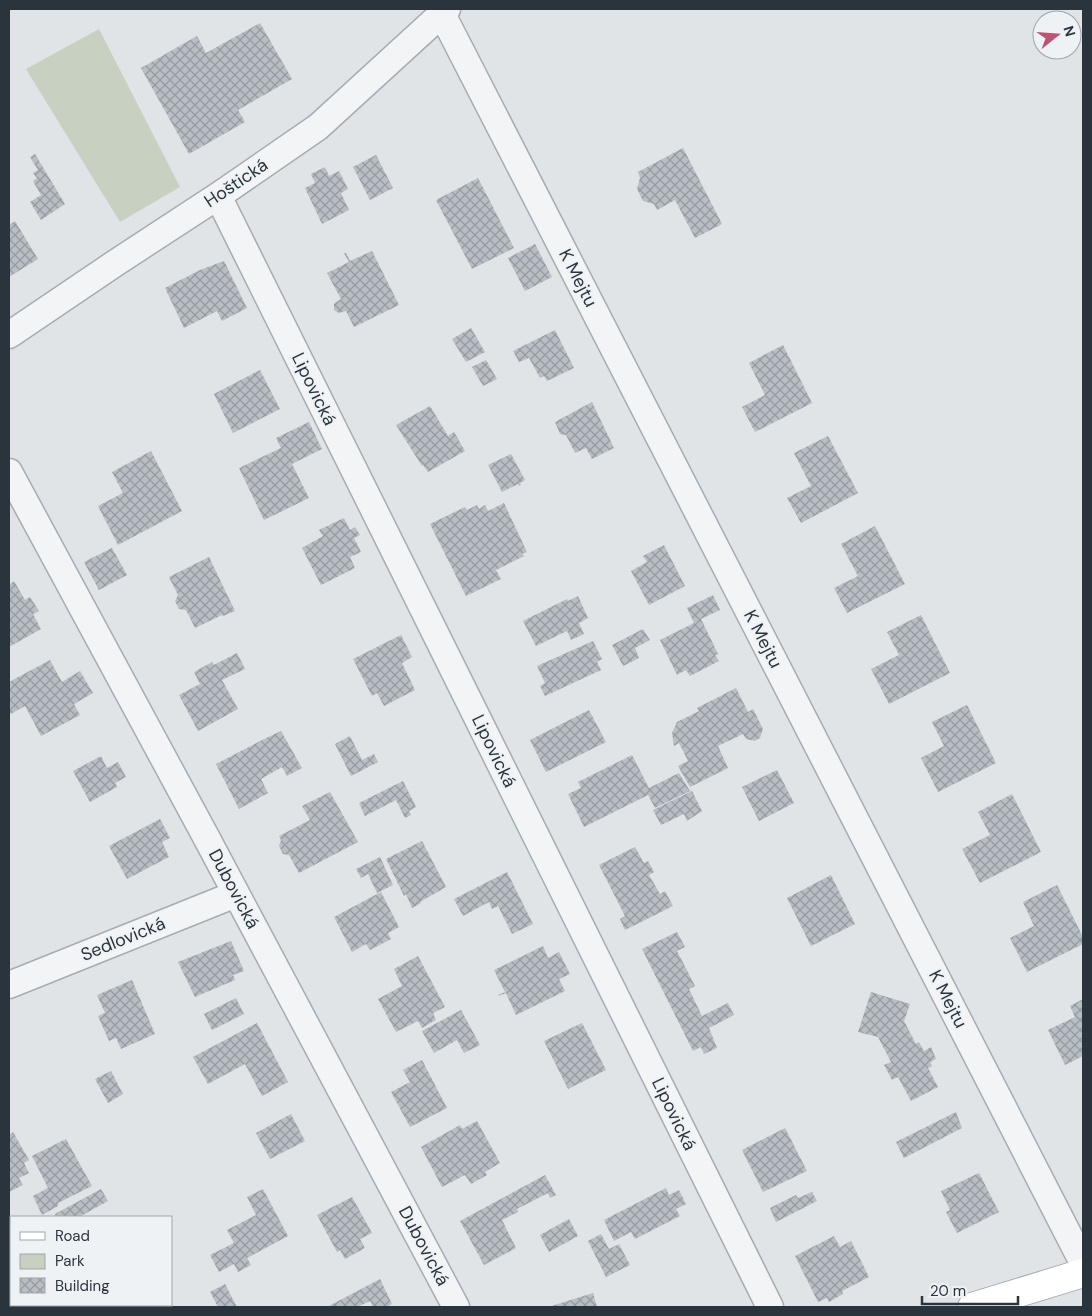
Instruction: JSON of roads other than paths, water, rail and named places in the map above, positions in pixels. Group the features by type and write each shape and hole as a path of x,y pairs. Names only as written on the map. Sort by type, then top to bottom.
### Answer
{"street":[{"name":"Hoštická","path":"9,335 318,127 444,12"},
{"name":"K Mejtu","path":"444,12 1083,1263"},
{"name":"Lipovická","path":"218,196 770,1307"},
{"name":"Dubovická","path":"9,472 456,1307"},
{"name":"Sedlovická","path":"9,985 236,894"},
{"path":"972,1307 1083,1273"}]}
